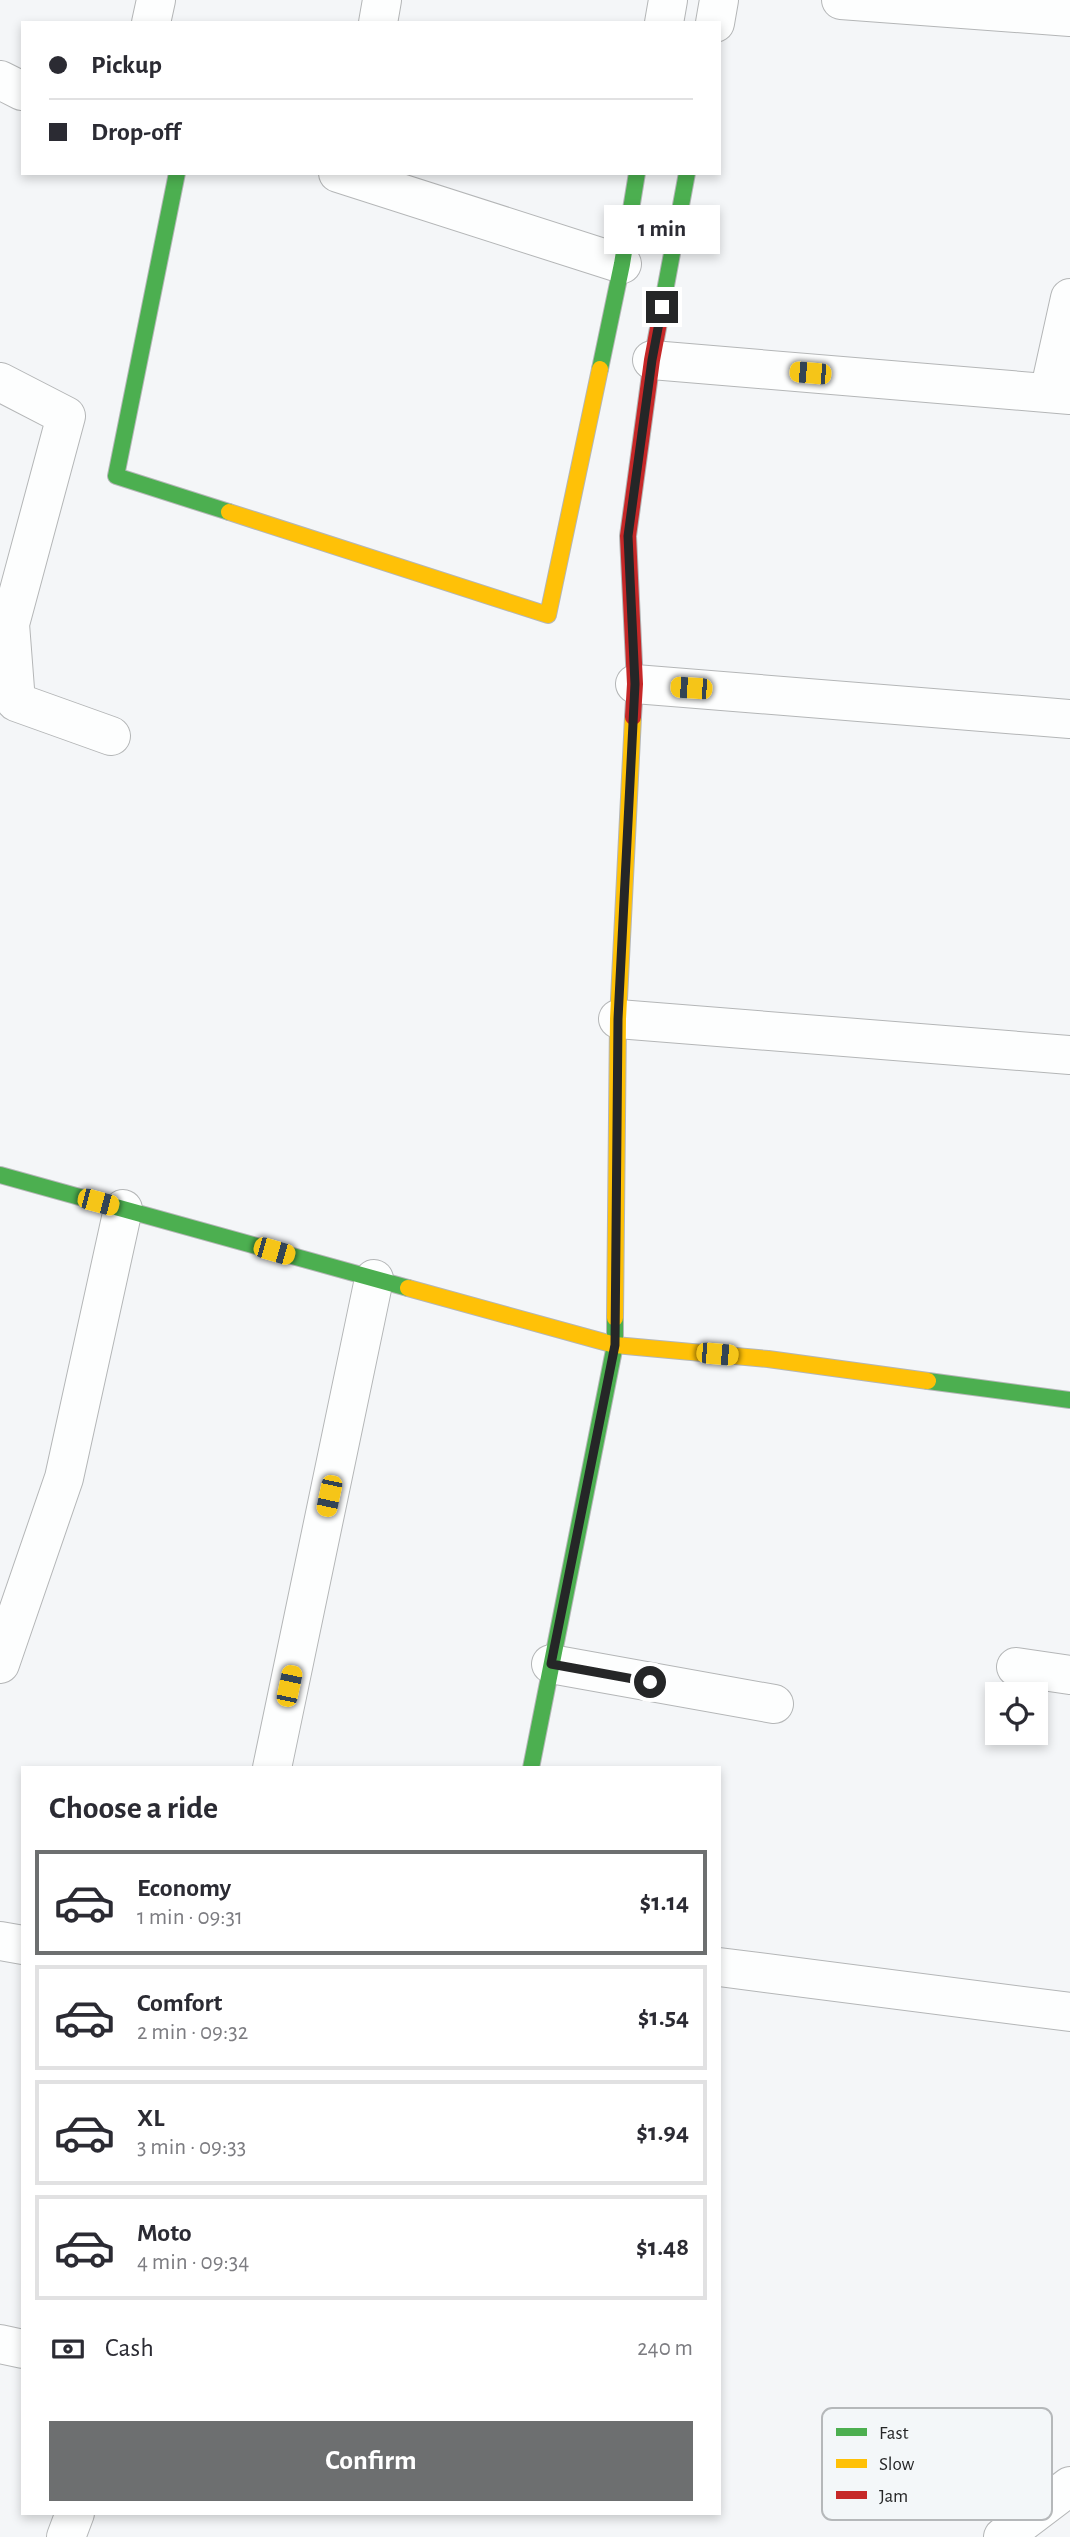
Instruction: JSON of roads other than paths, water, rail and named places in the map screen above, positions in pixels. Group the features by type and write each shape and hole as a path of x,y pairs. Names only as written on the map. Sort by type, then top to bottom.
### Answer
{"street":[{"path":"151,21 156,0"},
{"path":"378,21 383,0"},
{"path":"664,21 668,0"},
{"path":"715,21 719,0"},
{"path":"841,0 1070,17"},
{"path":"0,80 21,90"},
{"path":"177,175 116,476 548,615 622,264 638,175"},
{"path":"347,175 622,264"},
{"path":"530,1766 615,1345 618,1019 635,684 628,536 652,360 687,175"},
{"path":"652,360 1059,394 1070,298"},
{"path":"0,382 66,416 10,624 16,702 111,736"},
{"path":"635,684 1070,719"},
{"path":"618,1019 1070,1055"},
{"path":"0,1175 615,1345 768,1359 1070,1400"},
{"path":"0,1664 64,1478 123,1209"},
{"path":"272,1766 374,1279"},
{"path":"551,1664 775,1704"},
{"path":"1016,1667 1070,1675"},
{"path":"0,1941 21,1945"},
{"path":"721,1967 1070,2012"},
{"path":"0,2344 21,2349"},
{"path":"1052,2500 1070,2486"},
{"path":"66,2537 74,2515"},
{"path":"1003,2537 1025,2520"}]}
